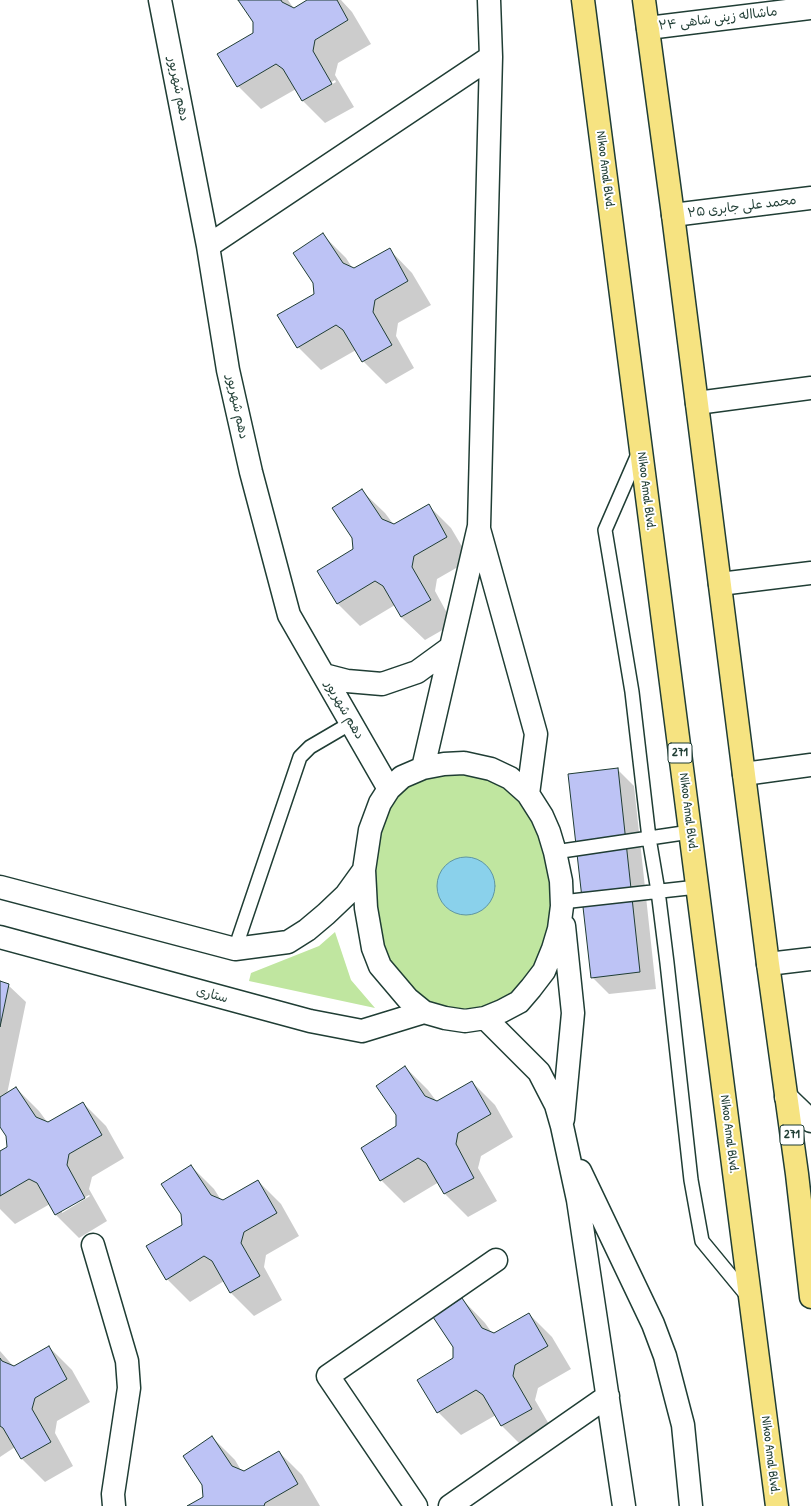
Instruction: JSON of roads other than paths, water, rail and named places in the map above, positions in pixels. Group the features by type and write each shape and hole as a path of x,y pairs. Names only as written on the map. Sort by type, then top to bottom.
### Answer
{"main road":[{"name":"Nikoo Amal Blvd.","path":"583,0 777,1506"},
{"name":"271","path":"644,0 673,215 768,964 786,1096 807,1221 811,1297"}],"street":[{"name":"دهم شهریور","path":"160,0 208,246 228,370 257,494 289,615 389,789"},
{"path":"423,768 479,526 491,57 489,0"},
{"name":"ماشااله زینی شاهی ۲۴","path":"648,28 811,8"},
{"path":"208,246 491,57"},
{"name":"محمد علی جابری ۲۵","path":"673,215 811,198"},
{"path":"697,402 811,388"},
{"path":"479,526 536,734 528,794"},
{"path":"720,584 811,572"},
{"path":"324,675 347,681 382,684 417,672 450,648"},
{"path":"562,904 555,942 544,971 519,1002 485,1018 465,1021 445,1018 424,1012 408,1000 380,966 373,948 366,908 364,870 370,830 380,803 389,789 402,777 423,768 444,764 464,763 491,769 510,778 528,794 542,816 555,852 560,881 573,1013 564,1134 654,1324 665,1356 683,1425 691,1506"},
{"path":"744,774 811,765"},
{"path":"0,888 236,949 288,942 307,930 331,909 346,894 364,870"},
{"name":"ستاری","path":"0,938 310,1021 362,1031 424,1012"},
{"path":"768,964 811,959"},
{"path":"485,1018 539,1072 556,1105 564,1134 578,1200 624,1506"},
{"path":"786,1096 811,1121"},
{"path":"93,1245 127,1361 129,1388 113,1494 114,1506"},
{"path":"416,1506 328,1376 496,1260"},
{"path":"450,1506 608,1396"}],"lane":[{"path":"641,449 605,530 632,692 649,838 658,891 692,1180 702,1241 750,1299"},
{"path":"236,949 300,757 310,747 351,722"},
{"path":"555,852 690,832"},
{"path":"562,904 697,887"}],"water":[{"path":"466,857 482,862 490,870 495,886 490,902 482,910 466,915 450,910 442,902 437,886 442,870 450,862"}]}
